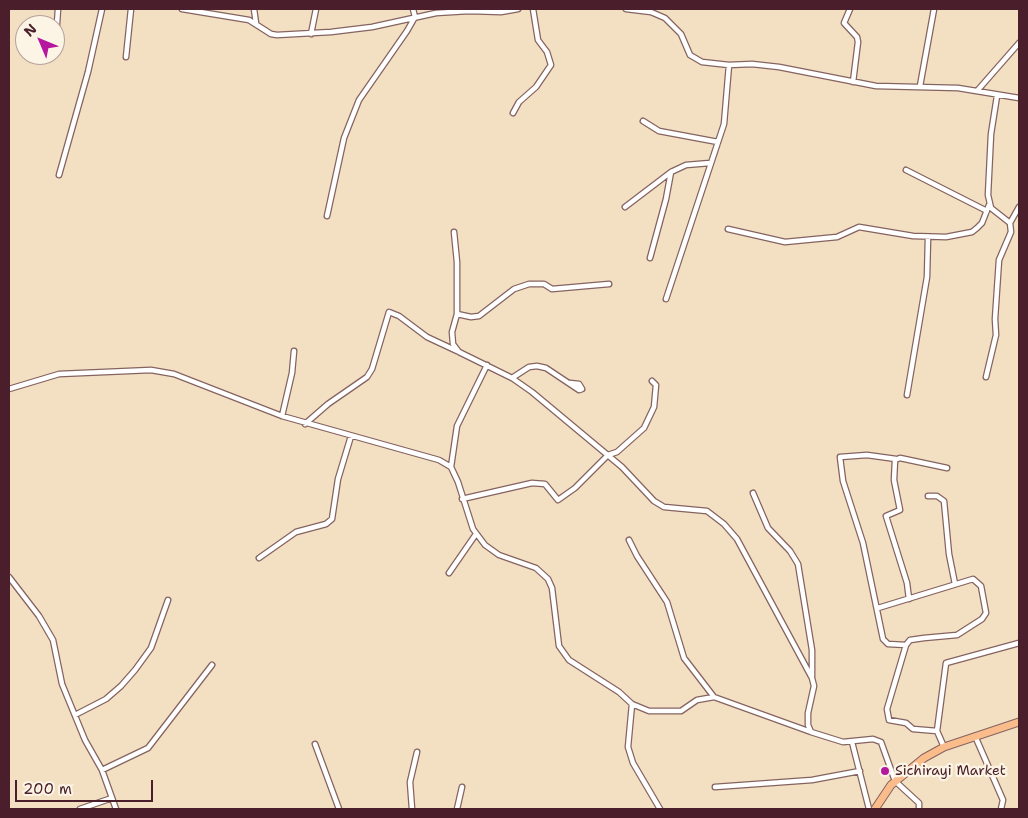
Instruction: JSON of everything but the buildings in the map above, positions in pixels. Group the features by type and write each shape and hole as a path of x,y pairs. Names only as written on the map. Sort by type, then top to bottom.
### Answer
{"main road":[{"path":"875,809 895,781 914,764 944,747 1019,722"}],"street":[{"path":"59,175 88,72 102,9"},
{"path":"126,57 131,9"},
{"path":"182,9 236,17 256,23 272,34 311,34 372,27 435,11 469,10 501,12 518,9"},
{"path":"254,9 256,23"},
{"path":"311,34 316,9"},
{"path":"327,216 344,138 359,100 415,17 413,9"},
{"path":"513,113 519,102 536,87 551,65 547,52 538,40 533,9"},
{"path":"626,9 651,12 670,22 680,34 686,50 694,58 729,65 779,67 876,86 920,86 976,91 997,96 1019,98"},
{"path":"850,9 844,23 857,36 858,42 853,82"},
{"path":"920,86 934,9"},
{"path":"976,91 1019,43"},
{"path":"666,299 725,117 729,65"},
{"path":"728,229 785,242 838,236 860,227 928,238 972,232 982,223 989,205 991,134 997,96"},
{"path":"643,121 659,131 718,142"},
{"path":"625,207 671,172 686,165 710,163"},
{"path":"906,170 987,212"},
{"path":"650,258 666,199 671,172"},
{"path":"989,205 1010,223"},
{"path":"986,377 996,335 995,319 999,260 1011,232 1010,223 1019,207"},
{"path":"454,232 458,262 457,314 452,332 453,344 459,352"},
{"path":"907,395 927,277 928,238"},
{"path":"457,314 471,317 479,316 514,289 528,284 544,284 552,289 609,284"},
{"path":"305,424 328,404 366,377 372,369 389,312 399,316 428,337 512,378 622,467 654,501 664,507 707,511 737,539 812,678"},
{"path":"282,416 292,373 294,351"},
{"path":"487,365 457,426 451,467 476,534 485,545 499,555 543,572 552,588 556,632 562,654 619,692 632,704 649,711 671,713 681,711 697,700 714,697 843,742 873,739 881,742 895,781 919,803 919,809"},
{"path":"512,378 530,367 537,366 546,368 570,383"},
{"path":"9,389 59,374 151,370 174,374 305,424 439,460 451,467"},
{"path":"462,499 532,484 545,484 558,500 575,488 608,455 617,452 644,428 654,407 656,385 652,381"},
{"path":"259,558 296,532 326,524 332,519 338,479 351,436"},
{"path":"906,645 885,643 863,543 843,481 840,457 867,455 947,468"},
{"path":"896,459 894,480 900,510 886,516 907,582 909,599"},
{"path":"753,493 768,528 790,551 798,564 812,650 812,678 814,686 808,714 808,725 811,732"},
{"path":"928,496 937,496 944,501 949,554 955,584"},
{"path":"449,573 476,534"},
{"path":"629,540 637,556 667,602 684,658 714,697"},
{"path":"9,578 39,616 53,640 62,684 90,753 102,770 116,809"},
{"path":"878,608 955,584 973,580 978,582 986,613 984,617 957,635 910,640 906,645 887,709 889,720 906,723 914,729 937,731"},
{"path":"75,714 106,699 135,670 150,648 168,600"},
{"path":"944,747 937,731 946,663 1019,643"},
{"path":"102,770 149,747 212,665"},
{"path":"632,704 628,747 634,763 660,809"},
{"path":"975,736 1003,800 1001,809"},
{"path":"852,742 869,809"},
{"path":"315,744 339,809"},
{"path":"412,809 410,782 417,752"},
{"path":"715,787 812,780 860,771"},
{"path":"456,809 462,787"},
{"path":"80,809 112,798"}],"place":[{"name":"Sichirayi Market","path":"885,771"}]}
